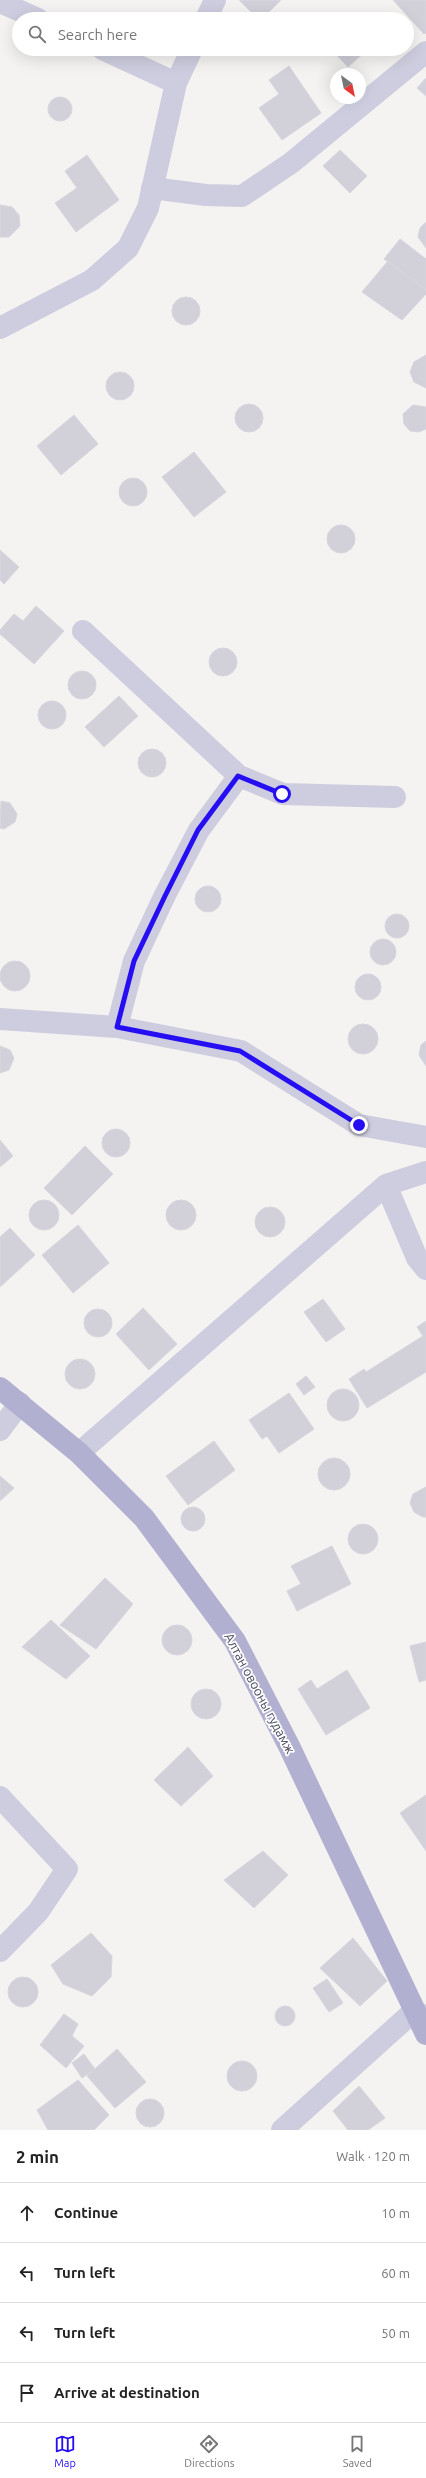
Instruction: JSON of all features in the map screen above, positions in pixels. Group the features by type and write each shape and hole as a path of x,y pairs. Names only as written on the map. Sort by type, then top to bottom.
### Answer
{"main road":[{"name":"Алтан овооны гудамж","path":"0,1388 79,1453 144,1518 235,1641 289,1746 420,2014 426,2034"}],"street":[{"path":"209,12 215,0"},
{"path":"0,2 22,12"},
{"path":"152,188 206,195 242,196 291,163 426,52"},
{"path":"117,56 176,83"},
{"path":"0,328 92,280 128,248 148,208 176,83 189,56"},
{"path":"83,631 238,776 282,794 395,797"},
{"path":"117,1027 134,961 165,896 198,830 238,776"},
{"path":"0,1019 117,1027 240,1051 359,1125 426,1137"},
{"path":"79,1453 386,1185 426,1172"},
{"path":"386,1185 418,1258 426,1269"},
{"path":"0,1430 20,1403"},
{"path":"0,1797 67,1869 38,1912 0,1951"},
{"path":"282,2130 420,2014"}],"building":[{"path":"239,0 281,0 269,12 251,12"},
{"path":"393,0 426,0 426,33 424,34 414,23 414,12 404,12"},
{"path":"338,56 360,56 348,67"},
{"path":"289,66 321,113 282,140 259,108 279,94 269,80"},
{"path":"426,78 426,96 417,88"},
{"path":"60,97 65,98 71,104 71,114 65,120 60,121 55,120 49,114 48,109 49,104 55,98"},
{"path":"340,150 367,176 350,193 323,166"},
{"path":"87,155 119,200 76,232 55,203 77,188 65,171"},
{"path":"0,205 12,207 19,215 20,226 9,237 0,237"},
{"path":"426,222 426,248 418,237 420,228"},
{"path":"400,239 426,259 426,290 384,259"},
{"path":"388,261 426,290 426,294 402,320 362,292"},
{"path":"186,297 196,301 200,311 196,321 186,325 176,321 172,311 176,301"},
{"path":"426,355 426,388 414,382 410,372 414,362"},
{"path":"120,372 130,376 134,386 130,396 120,400 110,396 106,386 110,376"},
{"path":"249,404 259,408 263,418 259,428 249,432 239,428 235,418 239,408"},
{"path":"413,405 426,407 426,429 419,432 410,431 404,424 403,414"},
{"path":"74,415 98,444 61,475 37,446"},
{"path":"194,452 226,492 194,517 162,477"},
{"path":"133,478 143,482 147,492 143,502 133,506 123,502 119,492 123,482"},
{"path":"341,525 351,529 355,539 351,549 341,553 331,549 327,539 331,529"},
{"path":"0,550 19,567 4,584 0,580"},
{"path":"36,606 64,631 34,664 0,634 0,630 14,614 23,621"},
{"path":"223,648 233,652 237,662 233,672 223,676 213,672 209,662 213,652"},
{"path":"82,671 92,675 96,685 92,695 82,699 72,695 68,685 72,675"},
{"path":"119,696 138,716 104,747 85,727"},
{"path":"52,701 62,705 66,715 62,725 52,729 42,725 38,715 42,705"},
{"path":"152,749 162,753 166,763 162,773 152,777 142,773 138,763 142,753"},
{"path":"1,801 10,803 17,814 15,822 4,829 0,828"},
{"path":"208,886 217,890 221,899 217,908 208,912 199,908 195,899 199,890"},
{"path":"397,914 402,915 408,921 408,931 402,937 397,938 392,937 386,931 385,926 386,921 392,915"},
{"path":"383,939 392,943 396,952 392,961 383,965 374,961 370,952 374,943"},
{"path":"15,961 26,965 30,976 26,987 15,991 4,987 0,976 4,965"},
{"path":"368,974 378,977 381,987 378,997 368,1000 358,997 355,987 358,977"},
{"path":"363,1024 373,1029 378,1039 373,1049 363,1054 353,1049 348,1039 353,1029"},
{"path":"426,1041 426,1066 419,1055 421,1045"},
{"path":"0,1046 10,1050 14,1058 9,1070 0,1073"},
{"path":"116,1129 126,1133 130,1143 126,1153 116,1157 106,1153 102,1143 106,1133"},
{"path":"0,1140 13,1156 0,1167"},
{"path":"85,1146 113,1174 72,1215 44,1188"},
{"path":"44,1200 50,1201 58,1209 58,1221 50,1229 44,1230 38,1229 30,1221 29,1215 30,1209 38,1201"},
{"path":"181,1200 187,1201 195,1209 195,1221 187,1229 181,1230 175,1229 167,1221 166,1215 167,1209 175,1201"},
{"path":"270,1207 276,1208 284,1216 284,1228 276,1236 270,1237 264,1236 256,1228 255,1222 256,1216 264,1208"},
{"path":"78,1225 109,1263 73,1293 42,1255"},
{"path":"10,1228 35,1255 0,1287 0,1237"},
{"path":"323,1299 345,1329 326,1342 304,1312"},
{"path":"143,1308 177,1344 149,1370 116,1334"},
{"path":"98,1309 108,1313 112,1323 108,1333 98,1337 88,1333 84,1323 88,1313"},
{"path":"426,1321 426,1372 367,1408 349,1379 364,1369 366,1372 423,1336 417,1327"},
{"path":"80,1359 86,1360 94,1368 94,1380 86,1388 80,1389 74,1388 66,1380 65,1374 66,1368 74,1360"},
{"path":"306,1376 315,1387 304,1395 296,1384"},
{"path":"343,1389 352,1392 356,1396 359,1405 356,1414 352,1418 343,1421 334,1418 330,1414 327,1405 330,1396 334,1392"},
{"path":"289,1393 314,1429 279,1453 267,1436 262,1439 249,1420"},
{"path":"214,1441 235,1470 188,1505 166,1476"},
{"path":"334,1458 343,1461 347,1465 350,1474 347,1483 343,1487 334,1490 325,1487 321,1483 318,1474 321,1465 325,1461"},
{"path":"0,1476 14,1488 0,1501"},
{"path":"426,1487 426,1517 423,1517 414,1512 410,1503 413,1494"},
{"path":"188,1507 198,1507 205,1514 205,1524 198,1531 188,1531 181,1524 181,1514"},
{"path":"363,1524 374,1528 378,1539 374,1550 363,1554 352,1550 348,1539 352,1528"},
{"path":"332,1546 351,1584 297,1611 287,1591 301,1584 291,1566"},
{"path":"105,1578 133,1604 96,1649 60,1625"},
{"path":"51,1620 90,1656 66,1679 22,1647"},
{"path":"177,1625 188,1629 192,1640 188,1651 177,1655 166,1651 162,1640 166,1629"},
{"path":"426,1642 426,1680 419,1682 410,1646"},
{"path":"347,1670 370,1708 326,1735 298,1689 311,1680 317,1689"},
{"path":"206,1689 212,1690 220,1698 220,1710 212,1718 206,1719 200,1718 192,1710 191,1704 192,1698 200,1690"},
{"path":"188,1747 213,1776 181,1806 154,1780"},
{"path":"426,1795 426,1851 400,1813"},
{"path":"263,1851 288,1875 254,1908 224,1880"},
{"path":"91,1933 112,1956 111,1977 92,1996 63,1984 51,1965"},
{"path":"353,1938 387,1981 360,2006 320,1968"},
{"path":"23,1977 33,1982 38,1992 33,2002 23,2007 13,2002 8,1992 13,1982"},
{"path":"327,1979 343,2003 329,2012 313,1988"},
{"path":"281,2006 289,2006 295,2012 295,2020 289,2026 281,2026 275,2020 275,2012"},
{"path":"64,2014 78,2024 72,2036 84,2046 66,2068 40,2045"},
{"path":"117,2049 146,2082 115,2108 87,2076"},
{"path":"84,2054 95,2069 82,2078 72,2063"},
{"path":"242,2061 252,2066 257,2076 252,2086 242,2091 232,2086 227,2076 232,2066"},
{"path":"78,2080 109,2115 94,2130 48,2130 37,2110"},
{"path":"359,2086 385,2118 368,2130 348,2130 333,2111"},
{"path":"150,2099 160,2103 164,2113 160,2123 150,2127 140,2123 136,2113 140,2103"}],"route":[{"path":"282,794 238,776 222,800 198,830 134,961 117,1027 240,1051 359,1125"}]}
